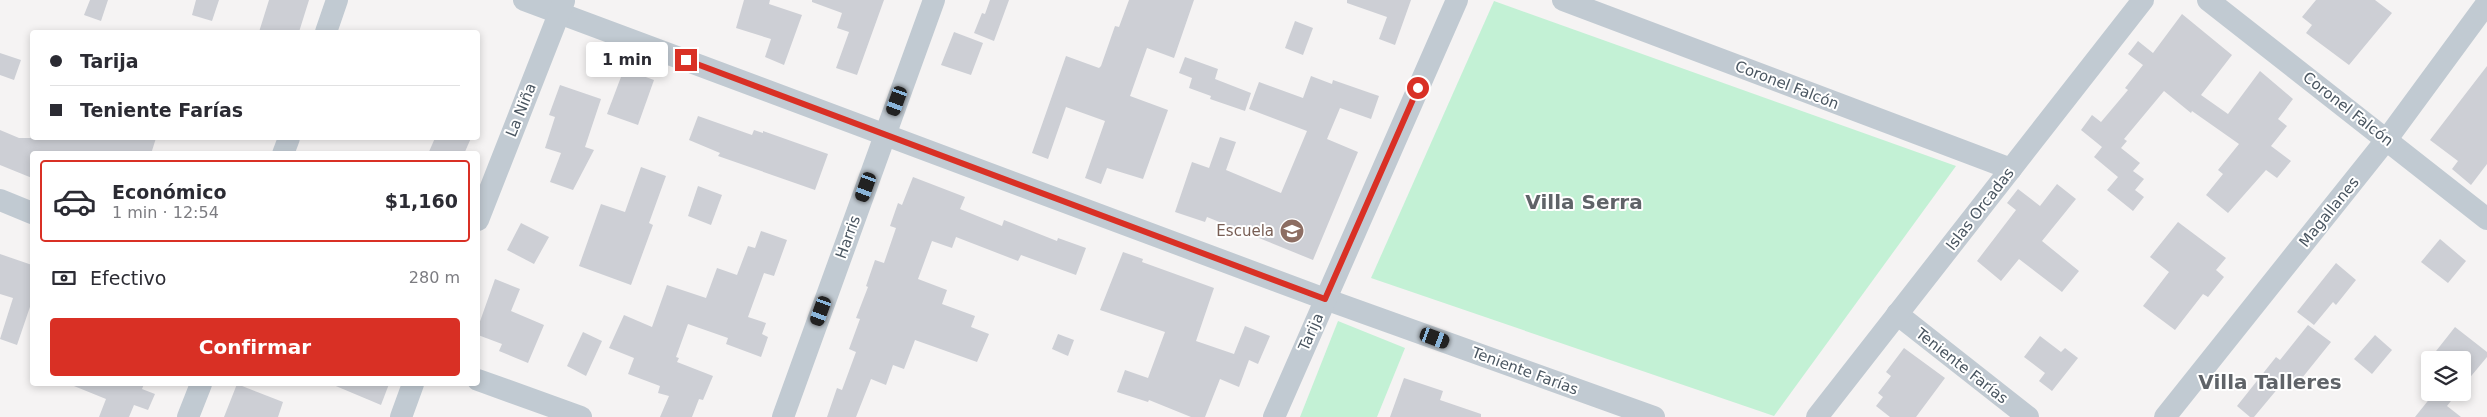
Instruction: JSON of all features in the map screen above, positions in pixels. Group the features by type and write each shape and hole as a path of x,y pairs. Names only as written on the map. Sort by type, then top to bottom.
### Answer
{"street":[{"path":"327,30 337,0"},
{"name":"Teniente Farías","path":"524,0 562,7 885,134 1325,299 1654,417"},
{"name":"Harris","path":"783,417 934,0"},
{"name":"Tarija","path":"1274,417 1457,0"},
{"name":"Coronel Falcón","path":"1563,0 2011,169"},
{"name":"Islas Orcadas","path":"1817,417 2143,0"},
{"name":"Coronel Falcón","path":"2208,0 2487,219"},
{"name":"Magallanes","path":"2165,417 2387,139 2487,3"},
{"name":"La Niña","path":"480,215 562,7"},
{"path":"0,200 30,212"},
{"name":"Teniente Farías","path":"1897,314 2028,417"},
{"path":"480,381 581,417"},
{"path":"188,417 200,386"},
{"path":"401,417 412,386"}],"green space":[{"path":"1494,1 1956,166 1774,416 1371,278"},
{"path":"1338,321 1405,348 1377,417 1300,417"}],"building":[{"path":"90,0 108,0 101,21 84,15"},
{"path":"196,0 219,0 212,21 192,15"},
{"path":"269,0 309,0 300,30 260,30"},
{"path":"744,0 770,0 769,4 802,15 784,65 765,57 771,39 736,28"},
{"path":"812,0 884,0 857,75 836,68 849,32 837,28 842,13 812,2"},
{"path":"990,0 1009,0 994,41 974,33 982,13 985,14"},
{"path":"1129,0 1194,0 1174,58 1147,48 1130,96 1168,110 1143,179 1107,168 1101,184 1085,178 1105,121 1066,107 1048,159 1032,153 1066,56 1099,68 1115,26 1119,27"},
{"path":"1347,0 1411,0 1395,45 1379,39 1387,17 1347,3"},
{"path":"2316,0 2375,0 2392,13 2349,65 2306,33 2312,25 2302,17"},
{"path":"2182,14 2232,55 2201,95 2228,114 2260,71 2293,99 2278,119 2287,126 2271,146 2291,161 2277,178 2266,170 2228,213 2206,195 2223,174 2218,170 2239,144 2192,111 2191,113 2164,91 2124,139 2127,141 2121,148 2140,163 2133,171 2144,179 2135,190 2144,197 2133,211 2107,190 2118,177 2094,157 2102,147 2081,130 2092,115 2101,122 2128,90 2125,88 2143,65 2128,54 2138,41 2153,53"},
{"path":"1295,21 1313,28 1303,55 1285,48"},
{"path":"954,32 983,43 971,75 941,65"},
{"path":"0,53 21,60 14,80 0,75"},
{"path":"1185,57 1218,69 1215,79 1251,93 1245,111 1210,99 1211,96 1189,88 1192,78 1179,73"},
{"path":"2487,66 2487,164 2471,185 2452,169 2458,161 2430,140"},
{"path":"624,69 654,80 638,125 607,114"},
{"path":"1311,76 1332,84 1333,80 1379,96 1371,119 1340,108 1327,139 1358,152 1313,260 1207,217 1205,222 1175,212 1192,162 1209,168 1220,137 1236,142 1226,170 1281,193 1307,131 1249,109 1259,82 1303,98"},
{"path":"560,85 601,99 585,147 594,150 573,190 550,182 561,153 545,148 555,117 549,115"},
{"path":"698,116 752,135 754,130 763,133 763,131 828,154 815,190 718,156 720,153 689,140"},
{"path":"0,130 19,138 30,138 30,140 155,140 152,151 30,151 30,177 0,165"},
{"path":"434,140 470,140 465,151 429,151"},
{"path":"641,167 666,176 649,223 653,225 631,285 579,266 601,204 625,212"},
{"path":"913,177 965,197 960,209 1002,226 1004,220 1057,241 1058,238 1086,248 1076,275 1021,255 1018,261 956,237 952,248 932,241 918,279 947,290 942,304 975,316 971,327 989,334 977,362 915,340 904,369 893,365 886,385 871,379 856,417 827,417 837,388 842,390 856,352 849,349 860,319 856,318 868,287 866,286 875,260 884,263 896,228 890,226 898,203 902,205"},
{"path":"2057,184 2076,199 2042,241 2079,271 2062,292 2019,259 2001,281 1977,261 2016,210 2007,203 2018,189 2040,206"},
{"path":"698,186 722,195 711,225 688,216"},
{"path":"2178,222 2226,258 2216,270 2224,277 2208,297 2203,294 2175,330 2143,306 2169,272 2150,257"},
{"path":"521,223 549,237 534,264 507,250"},
{"path":"761,231 787,240 774,276 764,273 748,317 766,323 762,334 768,337 761,357 726,344 728,338 688,324 676,357 679,358 677,362 713,376 703,400 699,399 692,417 660,417 669,396 658,393 660,386 628,374 634,358 609,348 624,315 652,327 667,285 706,298 717,268 737,275 748,246 755,248"},
{"path":"2440,239 2466,261 2448,283 2421,262"},
{"path":"1123,252 1143,259 1142,262 1214,288 1196,341 1234,354 1245,326 1270,336 1258,364 1249,360 1239,387 1220,379 1205,417 1191,417 1149,400 1148,402 1117,392 1125,370 1148,378 1165,332 1100,310"},
{"path":"0,254 30,264 30,307 17,345 0,339 13,298 0,294"},
{"path":"2336,263 2356,280 2336,305 2333,302 2314,325 2297,312"},
{"path":"495,279 520,289 511,311 544,325 528,363 499,351 502,344 480,336 480,321"},
{"path":"2308,325 2331,342 2298,383 2289,375 2254,417 2250,417 2237,406 2276,357 2280,360"},
{"path":"2455,327 2487,352 2487,357 2471,376 2471,351 2436,351"},
{"path":"583,332 602,341 586,376 567,366"},
{"path":"1058,334 1074,340 1068,356 1052,349"},
{"path":"2375,335 2392,350 2372,374 2354,359"},
{"path":"2040,336 2061,352 2065,348 2078,358 2052,391 2039,381 2045,373 2024,357"},
{"path":"1904,348 1945,378 1916,417 1890,417 1876,406 1883,397 1878,393 1891,376 1886,372"},
{"path":"1404,378 1443,391 1440,400 1481,414 1481,417 1390,417"},
{"path":"74,386 143,386 142,389 155,394 148,410 134,405 129,417 99,417 106,399"},
{"path":"236,386 242,386 283,402 278,417 224,417"},
{"path":"336,386 388,386 381,405"},
{"path":"2428,401 2451,401 2447,406 2461,417 2415,417"}],"place":[{"name":"Escuela","path":"1292,231"}],"district":[{"name":"Villa Serra","path":"1584,202"},
{"name":"Villa Talleres","path":"2270,382"}],"route":[{"path":"686,60 1325,299 1418,88"}]}
